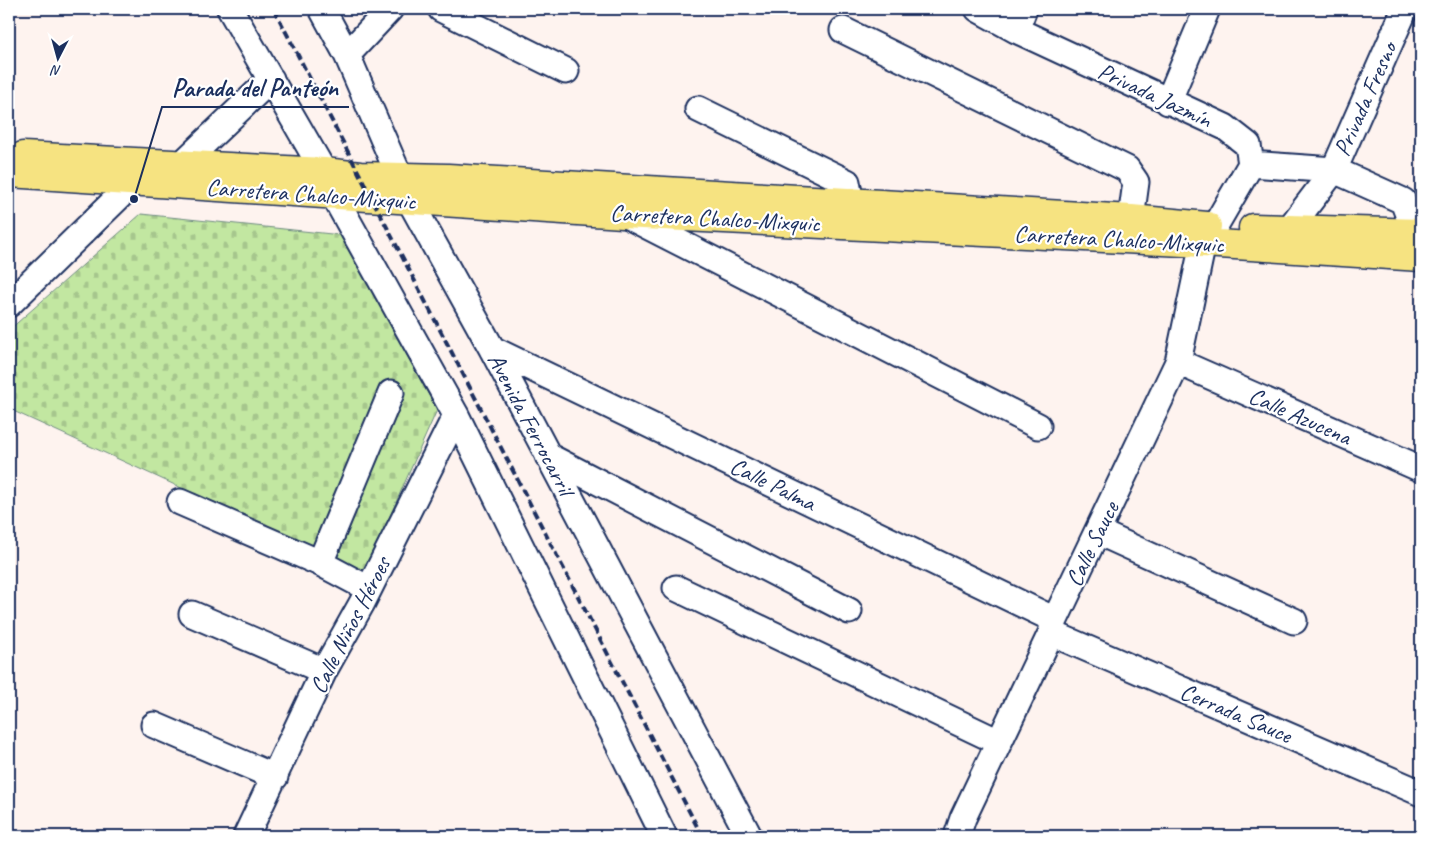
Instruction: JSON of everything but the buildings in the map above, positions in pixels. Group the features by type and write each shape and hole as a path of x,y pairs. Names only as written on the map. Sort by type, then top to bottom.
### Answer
{"main road":[{"path":"9,155 182,164 329,184 404,190 448,178 1131,219 1209,235 1289,229 1419,241"},
{"name":"Carretera Chalco-Mixquic","path":"9,174 134,182 329,184"},
{"name":"Carretera Chalco-Mixquic","path":"404,190 456,202 623,214 1419,241"}],"street":[{"path":"230,9 456,415 664,836"},
{"name":"Avenida Ferrocarril","path":"322,9 347,55 404,190 492,349 749,836"},
{"path":"347,55 390,9"},
{"path":"441,9 566,71"},
{"name":"Privada Jazmín","path":"978,9 1020,19 1168,102 1225,127 1248,145 1251,164"},
{"path":"1168,102 1207,9"},
{"name":"Privada Fresno","path":"1405,9 1334,170 1402,201 1419,241"},
{"path":"843,30 1127,169 1136,182 1131,219"},
{"path":"182,164 271,80"},
{"path":"698,109 847,182 851,203"},
{"path":"1209,235 1251,164 1334,170"},
{"path":"1289,229 1334,170"},
{"path":"9,304 134,182"},
{"path":"623,214 1038,426"},
{"name":"Calle Sauce","path":"957,836 963,818 1178,362 1209,235"},
{"name":"Calle Palma","path":"492,349 1053,626"},
{"name":"Calle Azucena","path":"1178,362 1421,469"},
{"path":"320,563 391,393"},
{"name":"Calle Niños Héroes","path":"246,836 324,671 369,589 456,415"},
{"path":"548,456 849,611"},
{"path":"180,502 320,563 369,589"},
{"path":"1098,532 1294,621"},
{"path":"676,588 999,742"},
{"path":"192,614 324,671"},
{"name":"Cerrada Sauce","path":"1053,626 1421,793"},
{"path":"154,725 275,777"}],"green space":[{"path":"141,214 341,235 437,410 365,572 9,409 9,330"}],"railway":[{"path":"274,9 702,836"}],"place":[{"name":"Parada del Panteón","path":"134,199"}]}
